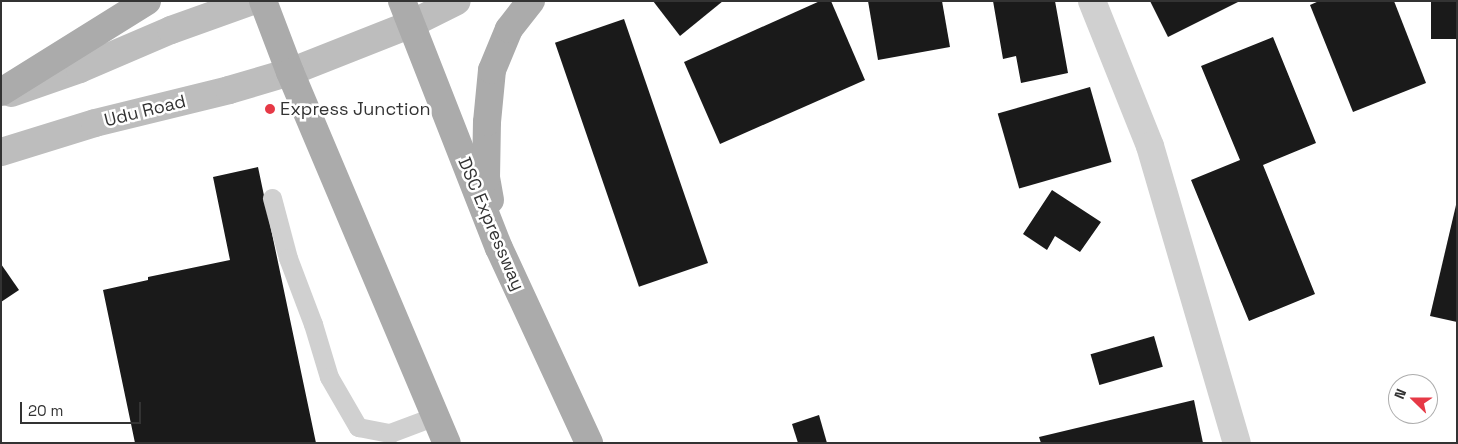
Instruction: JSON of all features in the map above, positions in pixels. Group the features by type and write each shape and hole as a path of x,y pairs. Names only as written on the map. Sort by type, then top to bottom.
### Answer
{"main road":[{"path":"1,92 147,1"},
{"path":"1,96 80,68 171,30 252,1"},
{"path":"263,1 290,72 447,443"},
{"name":"Udu Road","path":"1,152 95,123 220,92 290,72 407,13 457,1"},
{"path":"499,248 486,178 492,70 509,29 531,1"},
{"name":"DSC Expressway","path":"407,13 499,248 589,443"}],"street":[{"path":"1092,1 1150,146 1237,443"}],"lane":[{"path":"272,198 288,258 313,324 328,377 358,427 390,433 435,416"}],"building":[{"path":"653,1 723,1 680,36"},
{"path":"820,1 831,1 865,80 720,144 684,62"},
{"path":"868,1 942,1 950,47 878,60"},
{"path":"993,1 1055,1 1068,73 1021,83 1016,56 1003,59"},
{"path":"1150,1 1240,1 1168,37"},
{"path":"1319,1 1394,1 1426,83 1353,112 1310,5"},
{"path":"1431,1 1457,1 1457,39 1431,39"},
{"path":"624,19 708,263 639,287 555,43"},
{"path":"1273,37 1316,143 1263,165 1315,294 1249,321 1191,180 1240,160 1201,66"},
{"path":"1090,87 1111,162 1019,188 998,113"},
{"path":"258,167 316,443 135,443 103,290 148,280 148,277 230,260 213,177"},
{"path":"1052,190 1101,222 1080,252 1055,236 1047,250 1023,234"},
{"path":"1457,205 1457,322 1430,316"},
{"path":"1,264 19,290 1,302"},
{"path":"1154,336 1163,367 1099,385 1091,354"},
{"path":"1194,400 1203,443 1041,443 1039,437"},
{"path":"819,415 827,443 798,443 792,424"}],"place":[{"name":"Express Junction","path":"270,109"}]}
